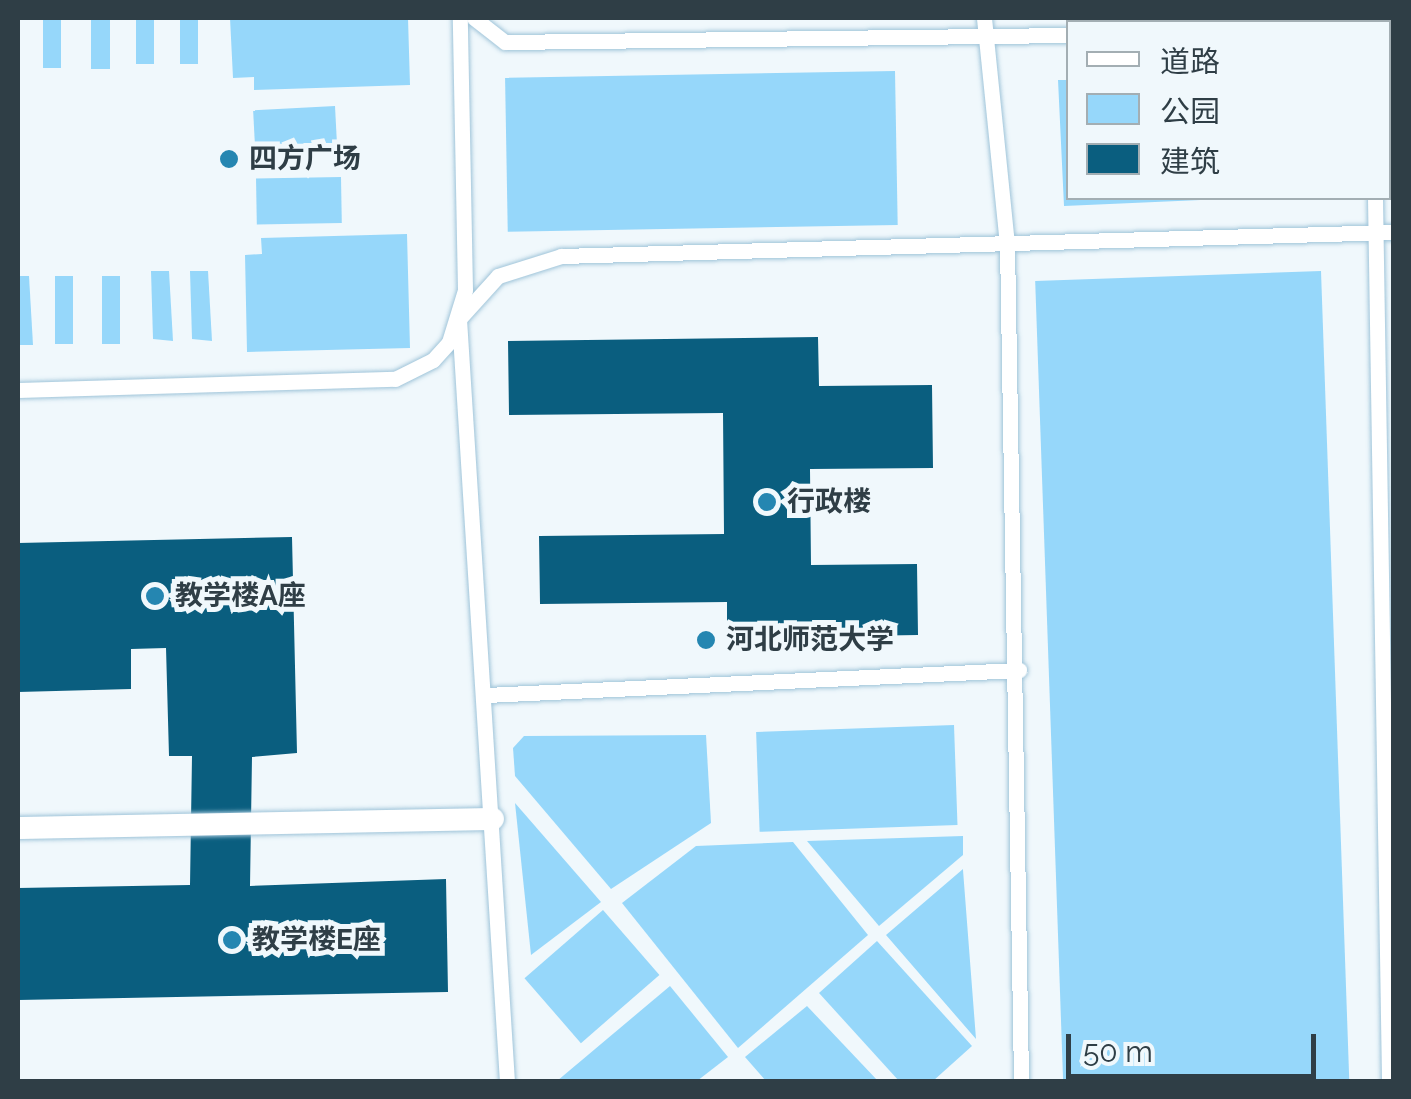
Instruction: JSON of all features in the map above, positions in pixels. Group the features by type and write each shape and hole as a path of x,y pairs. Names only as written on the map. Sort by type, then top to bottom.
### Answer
{"street":[{"path":"18,828 493,819"}],"lane":[{"path":"460,18 465,290 459,319 486,695 507,1082"},
{"path":"474,18 506,42 1066,35"},
{"path":"984,18 1007,243 1018,670 1021,1082"},
{"path":"1375,200 1389,1082"},
{"path":"18,390 396,379 433,360 459,319 498,276 562,256 1394,232"},
{"path":"486,695 1018,670"}],"green space":[{"path":"43,18 61,18 61,68 43,68"},
{"path":"91,18 110,18 110,69 91,69"},
{"path":"136,18 154,18 154,64 136,64"},
{"path":"180,18 198,18 198,64 180,64"},
{"path":"230,18 408,18 410,85 254,90 254,77 233,78"},
{"path":"895,71 898,225 508,232 505,78"},
{"path":"1058,80 1066,80 1066,200 1200,200 1064,206"},
{"path":"335,106 337,146 255,150 253,110"},
{"path":"341,177 342,223 257,224 256,178"},
{"path":"407,234 410,348 247,352 245,255 262,254 261,238"},
{"path":"151,271 169,271 173,341 153,339"},
{"path":"190,271 208,271 212,341 192,339"},
{"path":"1321,271 1349,1082 1063,1082 1035,281"},
{"path":"18,276 29,276 33,345 18,345"},
{"path":"55,276 73,276 73,344 55,344"},
{"path":"102,276 120,276 120,344 102,344"},
{"path":"954,725 957,825 760,832 756,732"},
{"path":"706,735 711,823 611,889 515,776 513,748 524,736"},
{"path":"515,803 601,902 531,955"},
{"path":"963,836 963,855 879,926 807,841"},
{"path":"793,842 868,935 738,1048 622,903 696,846"},
{"path":"963,870 976,1039 886,935"},
{"path":"603,910 659,975 581,1043 525,978"},
{"path":"877,941 972,1046 933,1081 899,1081 819,993"},
{"path":"670,986 728,1057 697,1081 557,1081"},
{"path":"807,1006 878,1081 766,1081 745,1057"}],"building":[{"name":"行政楼","path":"818,337 819,386 932,385 933,468 810,469 811,565 917,564 918,635 727,638 727,602 540,604 539,536 724,534 723,413 509,415 508,341"},
{"path":"292,537 297,753 252,757 250,886 446,879 448,992 18,1000 18,888 190,885 192,756 169,756 166,648 131,649 131,689 18,692 18,543"}],"place":[{"name":"四方广场","path":"229,159"},
{"name":"行政楼","path":"767,502"},
{"name":"教学楼A座","path":"155,596"},
{"name":"河北师范大学","path":"706,640"},
{"name":"教学楼E座","path":"232,940"}]}
